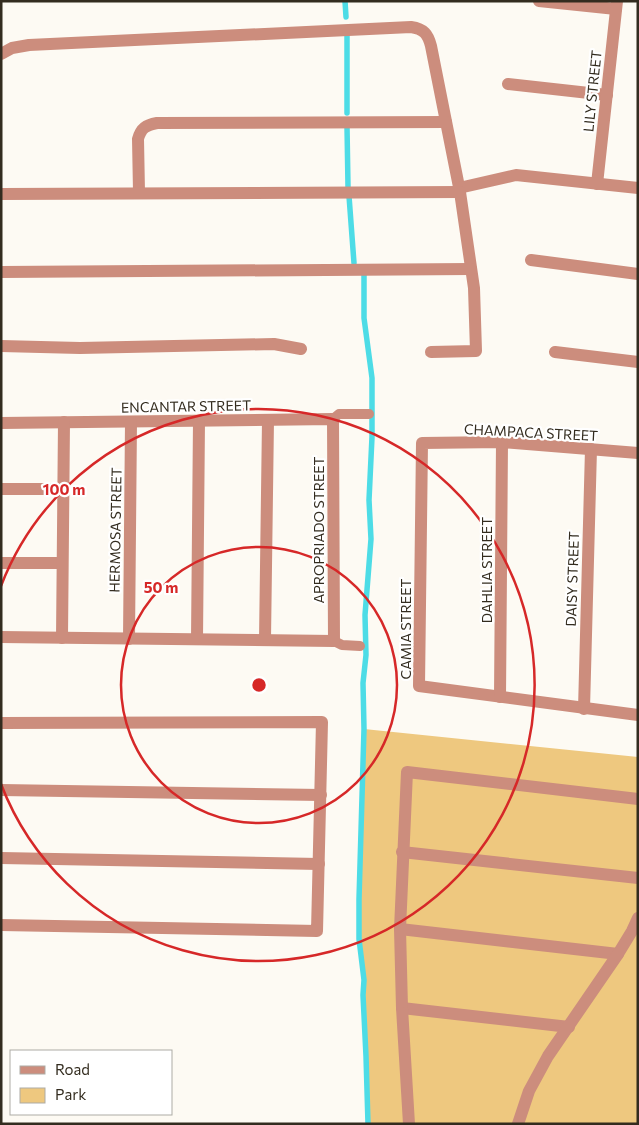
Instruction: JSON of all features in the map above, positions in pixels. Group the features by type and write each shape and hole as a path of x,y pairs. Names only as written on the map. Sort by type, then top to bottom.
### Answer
{"street":[{"path":"538,1 616,5"},
{"name":"LILY STREET","path":"597,184 616,5"},
{"path":"1,54 12,48 29,45 421,28 428,36 460,190 474,288 476,351 431,352"},
{"path":"508,84 607,96"},
{"path":"139,192 138,139 140,131 148,124 446,122"},
{"path":"1,194 460,190 516,175 638,188"},
{"path":"531,260 638,274"},
{"path":"1,272 471,269"},
{"path":"1,346 80,348 274,344 301,349"},
{"path":"556,352 638,362"},
{"name":"ENCANTAR STREET","path":"1,423 333,419"},
{"name":"APROPRIADO STREET","path":"333,419 334,641"},
{"path":"265,640 268,420"},
{"path":"196,639 199,421"},
{"path":"62,638 64,422"},
{"name":"HERMOSA STREET","path":"128,639 131,422"},
{"name":"CHAMPACA STREET","path":"422,443 502,442 638,454"},
{"name":"DAHLIA STREET","path":"500,698 502,442"},
{"name":"CAMIA STREET","path":"422,443 419,686 638,715"},
{"name":"DAISY STREET","path":"584,709 591,449"},
{"path":"1,489 63,489"},
{"path":"1,563 62,563"},
{"path":"1,637 334,641"},
{"path":"1,723 322,722 317,932 1,925"},
{"path":"409,1124 402,1008 400,929 407,772 638,799"},
{"path":"1,790 320,795"},
{"path":"402,852 638,878"},
{"path":"1,858 319,864"},
{"path":"518,1124 529,1091 548,1056 618,954 638,918"},
{"path":"400,929 618,954"},
{"path":"402,1008 569,1027"}],"lane":[{"name":"ENCANTAR STREET","path":"333,419 339,414 369,414"},
{"path":"334,641 342,646 360,646"}],"green space":[{"path":"364,729 638,757 638,1124 368,1124 364,980 359,939"}],"waterway":[{"path":"345,1 346,17"},
{"path":"347,36 347,113"},
{"path":"347,126 348,187"},
{"path":"349,196 354,263"},
{"path":"364,274 364,318 372,378 372,437 369,500 371,539 365,615 366,655 363,683 364,729 359,939 364,980 368,1124"}]}
